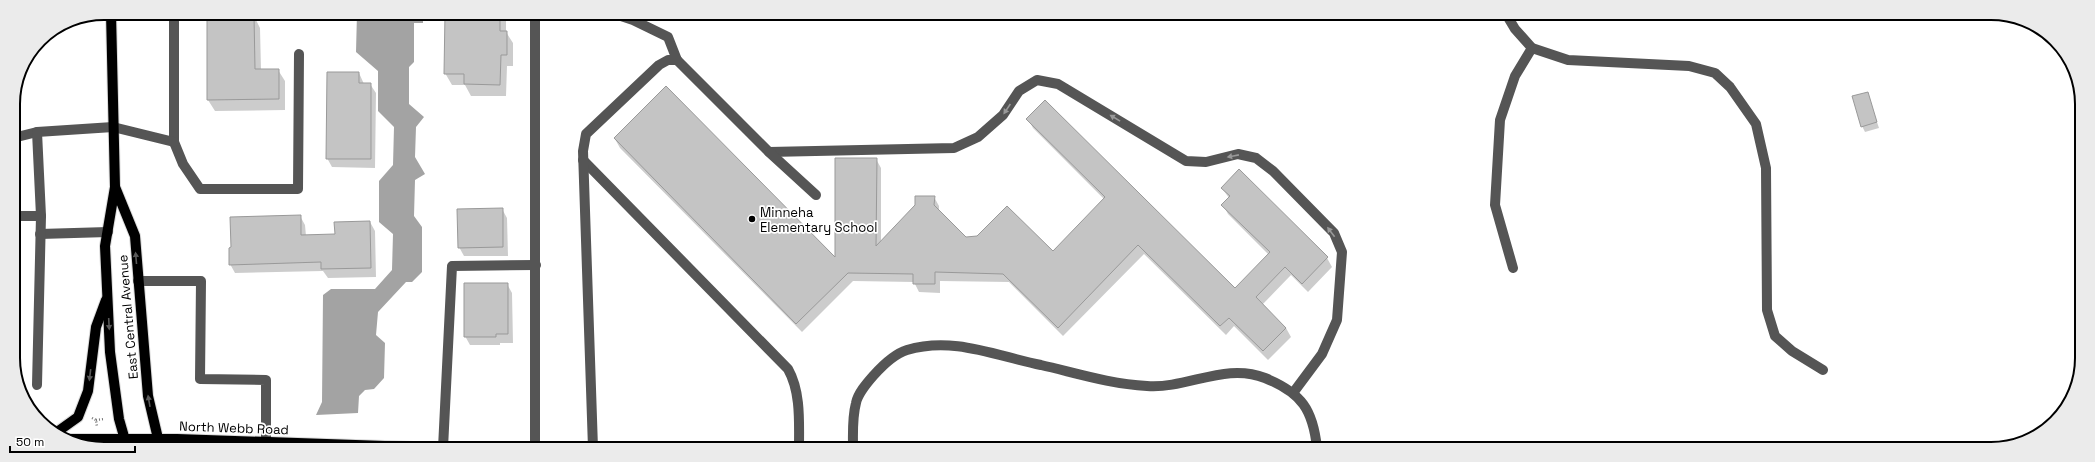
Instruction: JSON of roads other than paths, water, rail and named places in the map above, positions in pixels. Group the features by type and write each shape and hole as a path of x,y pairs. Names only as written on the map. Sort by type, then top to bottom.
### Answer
{"main road":[{"name":"East Central Avenue","path":"111,20 115,187 105,246 110,352 119,420 125,442"},
{"name":"East Central Avenue","path":"115,187 135,236 148,396 158,442"},
{"path":"61,430 78,417 88,391 96,327 107,296"},
{"name":"North Webb Road","path":"90,440 112,442"}],"street":[{"path":"174,20 174,142 183,164 200,189 298,189 299,54"},
{"path":"535,20 535,442"},
{"path":"633,20 668,36 677,60 769,152 816,195"},
{"path":"1509,20 1515,30 1532,48 1568,60 1689,66 1715,73 1730,87 1756,124 1766,168 1767,310 1775,336 1792,351 1823,370"},
{"path":"1513,268 1495,205 1500,120 1515,76 1532,48"},
{"path":"593,442 583,160 584,143 586,134 659,65 668,60 677,60"},
{"path":"769,152 954,148 978,137 1003,115 1019,91 1037,80 1058,84 1186,161 1206,162 1238,154 1256,158 1273,171 1334,233 1342,252 1337,320 1322,354 1293,393"},
{"path":"20,136 37,132 113,127 174,142"},
{"path":"37,132 41,216 37,385"},
{"path":"583,160 788,369 794,380 796,393 799,442"},
{"path":"20,216 41,216"},
{"path":"40,234 108,232"},
{"path":"443,442 452,266 536,265"},
{"path":"138,281 201,280 200,379 266,380 266,442"},
{"path":"854,442 853,417 855,406 866,384 890,359 906,350 943,345 983,350 1077,375 1115,383 1148,386 1173,386 1208,375 1231,372 1248,373 1265,378 1293,393 1304,402 1315,431 1316,442"}],"place":[{"name":"Minneha Elementary School","path":"752,219"}]}
